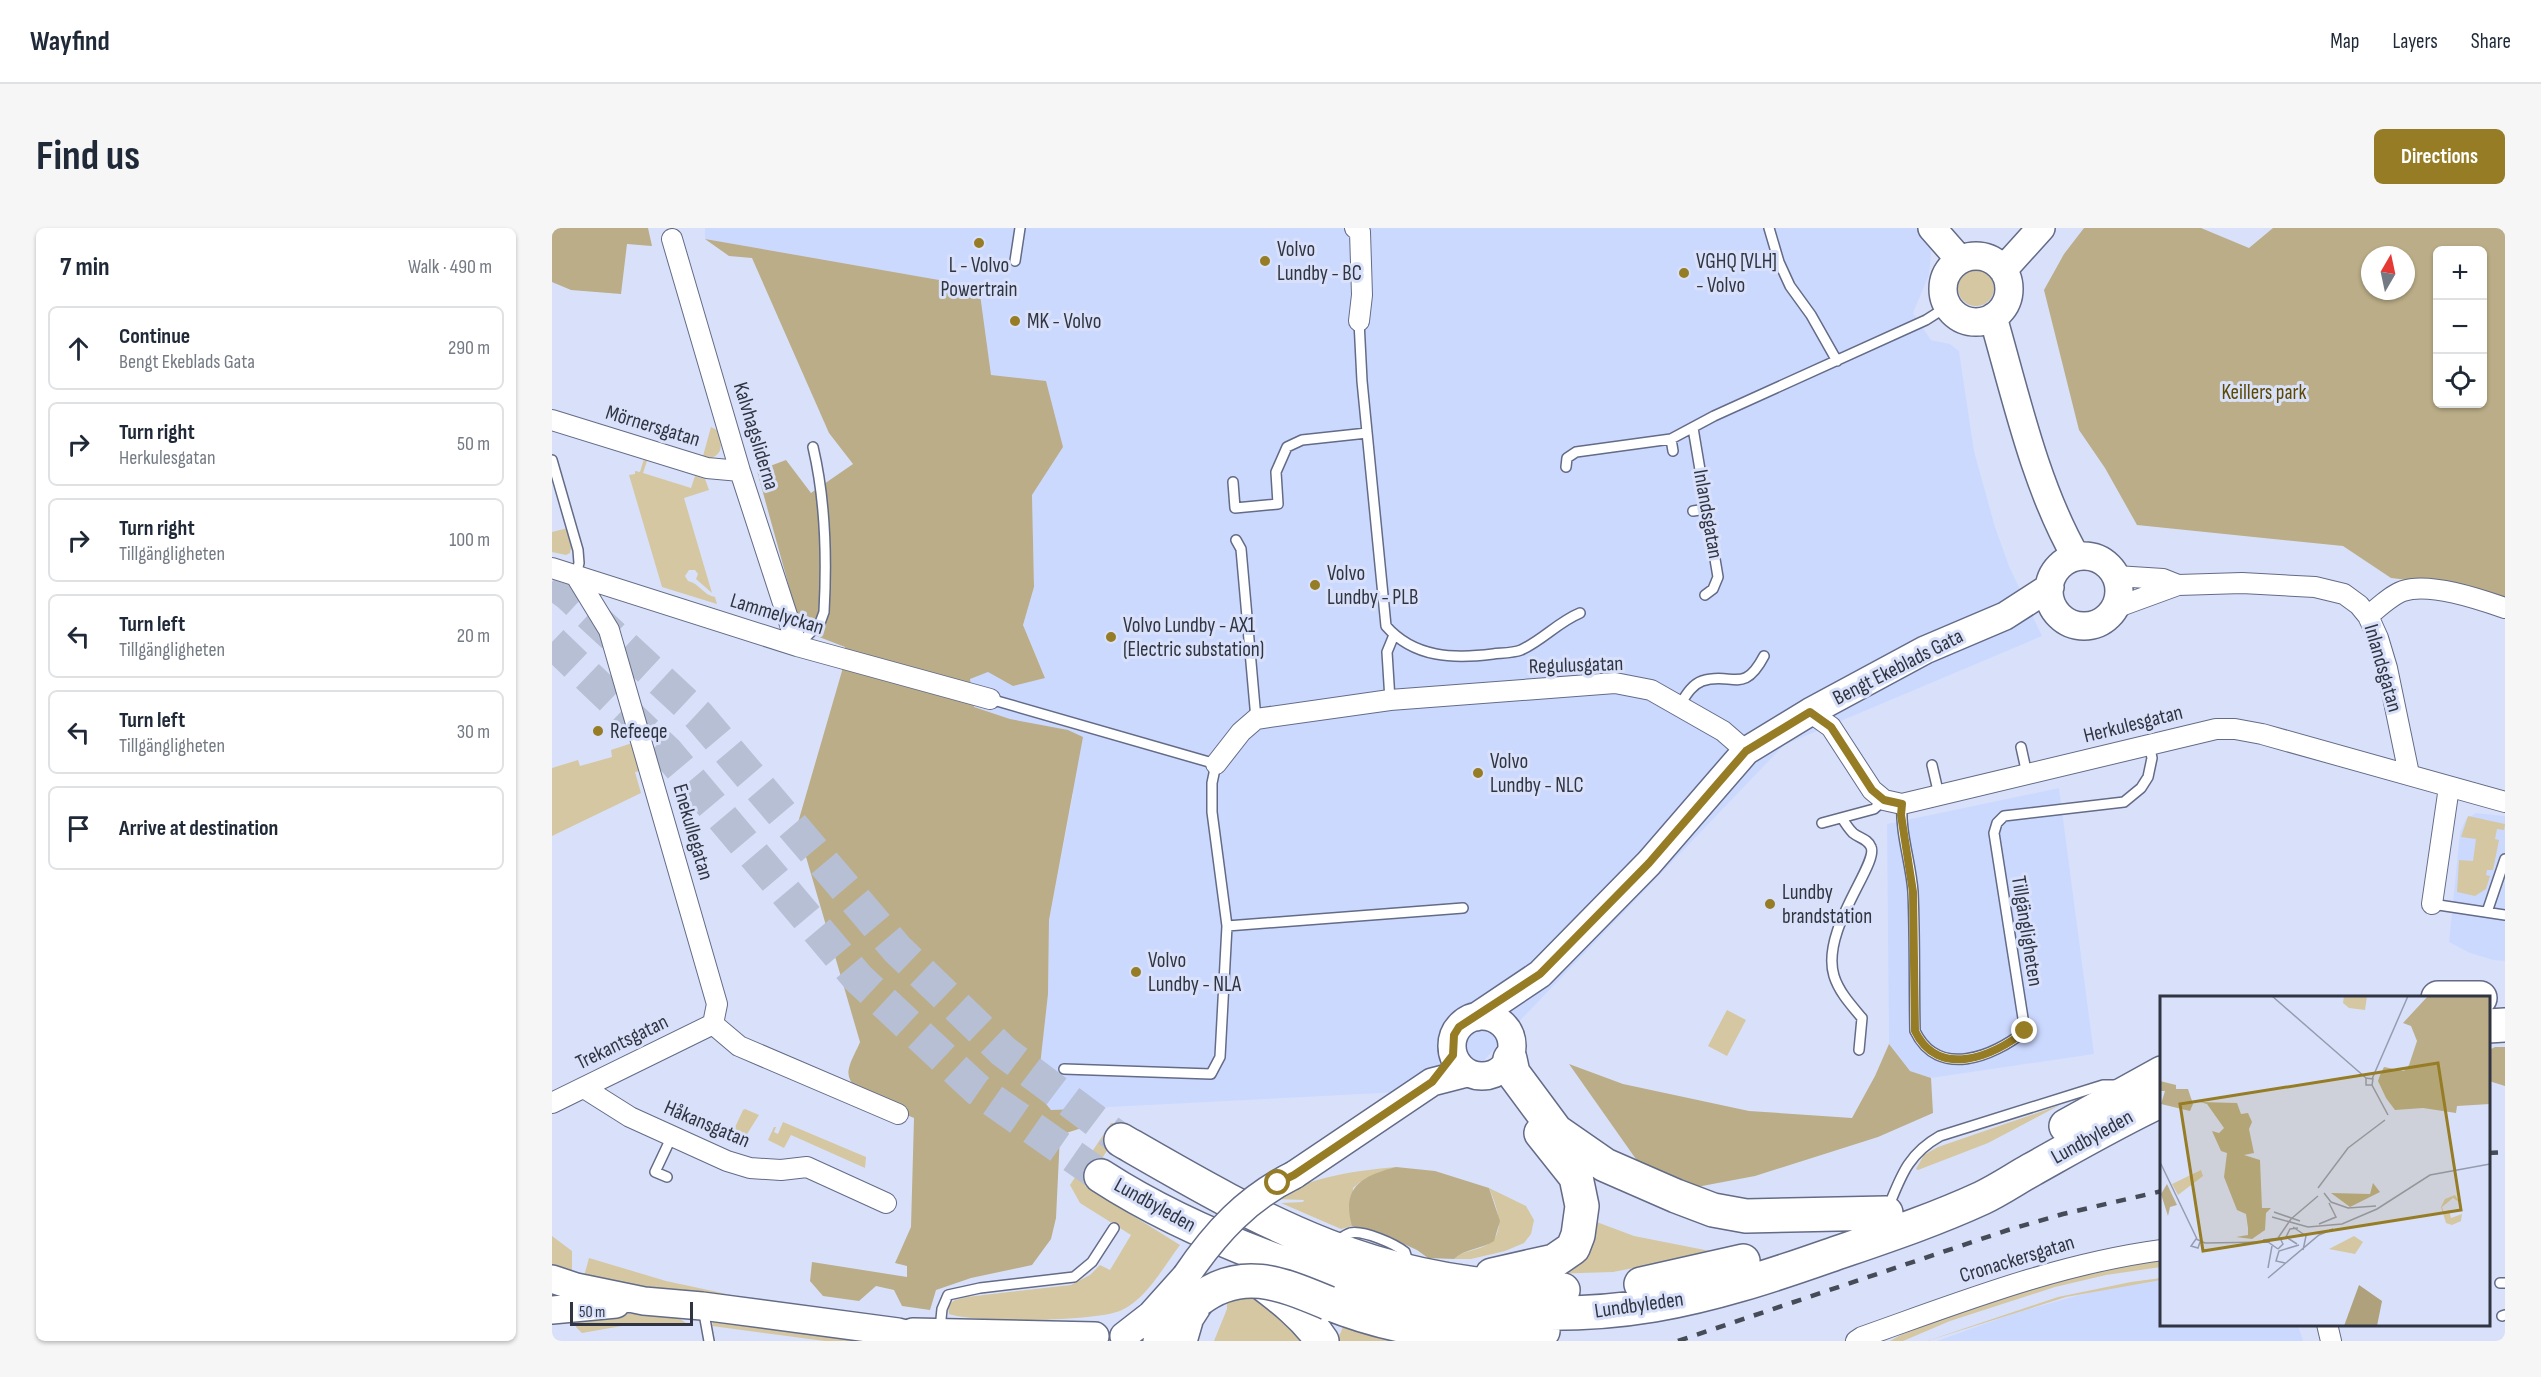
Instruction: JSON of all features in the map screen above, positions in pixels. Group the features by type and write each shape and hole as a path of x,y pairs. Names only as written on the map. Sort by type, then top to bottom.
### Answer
{"highway":[{"path":"2490,998 2505,999"},
{"path":"2490,1026 2505,1025"},
{"path":"1486,1058 1513,1073 1556,1131 1605,1165 1676,1196 1713,1210 1746,1216 1886,1213"},
{"path":"1426,1275 1496,1275 1554,1261 1573,1248 1578,1235 1582,1206 1576,1177 1504,1086 1486,1058"},
{"name":"Lundbyleden","path":"1121,1140 1180,1174 1327,1246 1426,1275 1521,1289 1563,1290 1643,1284 1722,1267 1765,1254 1886,1213 2154,1094"},
{"name":"Lundbyleden","path":"1101,1176 1140,1201 1185,1224 1295,1267 1357,1287 1411,1300 1512,1312 1566,1313 1652,1305 1700,1296 1790,1270 1940,1216 1985,1196 2154,1094"},
{"path":"1185,1224 1281,1298 1308,1323 1322,1341"},
{"path":"1180,1341 1192,1288 1209,1292 1231,1282 1253,1280 1280,1285 1382,1322 1447,1334 1480,1335 1568,1328"},
{"path":"1506,1341 1611,1318 1652,1305"}],"street":[{"path":"1355,228 1360,232 1362,295 1359,321"},
{"path":"1932,228 1960,261"},
{"path":"2003,270 2041,228"},
{"name":"Kalvhagsliderna","path":"672,239 740,471 798,646"},
{"path":"1973,256 1987,258 2003,270 2008,282 2008,296 2003,308 1993,318 1980,322 1965,320 1956,315 1948,306 1944,297 1944,281 1948,271 1960,261 1973,256"},
{"path":"1993,318 2049,501 2076,557"},
{"name":"Mörnersgatan","path":"552,420 707,468 740,471"},
{"path":"2088,556 2099,559 2109,566 2116,576 2119,597 2108,617 2087,626 2075,625 2064,620 2053,599 2057,569 2065,561 2088,556"},
{"name":"Lammelyckan","path":"552,568 798,646 990,699"},
{"name":"Enekullegatan","path":"576,576 609,630 717,1004 713,1024"},
{"name":"Inlandsgatan","path":"2116,576 2163,579 2178,585"},
{"name":"Inlandsgatan","path":"2115,608 2178,585 2242,583 2331,589 2344,594 2359,605 2368,616 2387,668 2409,774"},
{"path":"2368,616 2402,591 2416,589 2442,591 2505,608"},
{"name":"Bengt Ekeblads Gata","path":"1540,974 1486,1058 1454,1035 1467,1020 1476,1017 1540,974 1649,863 1746,751 1810,712 1926,650 2005,616 2053,599"},
{"name":"Regulusgatan","path":"1256,719 1390,700 1616,683 1651,690 1723,731 1746,751"},
{"path":"1810,712 1831,727 1872,790 1893,802"},
{"path":"1216,764 1241,732 1256,719"},
{"name":"Herkulesgatan","path":"1893,802 1939,795 2216,729 2235,729 2262,734 2505,802"},
{"path":"2432,904 2449,787"},
{"path":"1157,1341 1192,1288 1203,1250 1242,1208 1432,1082 1486,1058 1494,1018 1476,1017"},
{"path":"713,1024 739,1046 898,1114"},
{"name":"Trekantsgatan","path":"552,1103 713,1024"},
{"name":"Håkansgatan","path":"584,1088 630,1117 727,1161 750,1168 781,1170 807,1167 886,1203"},
{"name":"Cronackersgatan","path":"1856,1341 2002,1286 2088,1262 2160,1250"},
{"path":"552,1279 576,1287 644,1301 702,1306 896,1337 1090,1338 1109,1333 1129,1338 1151,1314 1192,1288"},
{"path":"552,1310 644,1301"},
{"name":"Cronackersgatan","path":"1876,1341 1891,1326"},
{"path":"2327,1326 2331,1341"},
{"path":"2340,1326 2343,1341"}],"lane":[{"path":"1015,261 1020,228"},
{"path":"1769,228 1779,262 1790,286 1811,315 1836,361"},
{"path":"1566,467 1567,458 1576,453 1671,439 1714,416 1926,320 1948,306"},
{"path":"1359,321 1367,433 1386,626 1394,635 1387,652 1390,700"},
{"name":"Inlandsgatan","path":"1693,428 1718,577 1713,589 1705,595"},
{"path":"1233,482 1235,508 1278,504 1276,472 1287,447 1302,440 1367,433"},
{"path":"1671,439 1673,451"},
{"path":"798,646 820,623 824,612 825,524 823,498 813,447"},
{"path":"552,460 578,550 579,563 576,576"},
{"path":"1693,511 1706,509"},
{"path":"1236,540 1241,549 1256,719"},
{"name":"Regulusgatan","path":"1394,635 1432,655 1478,656 1517,651 1532,644 1565,619 1580,613"},
{"path":"1679,706 1690,690 1702,681 1738,681 1749,677 1764,656"},
{"path":"990,699 1216,764 1212,783 1212,812 1227,926 1220,1058 1211,1074 1064,1069"},
{"name":"Tillgängligheten","path":"1893,802 1901,815 1913,892 1915,1031 1920,1042 1935,1056 1955,1060 1979,1056 2011,1042 2025,1031 1994,833 1997,822 2004,816 2124,802 2141,788 2148,777 2152,758 2149,744"},
{"path":"2021,747 2027,774"},
{"path":"1932,765 1939,795"},
{"path":"1822,823 1893,802"},
{"path":"1842,818 1853,833 1868,842 1872,848 1873,858 1838,924 1833,948 1833,974 1842,993 1862,1018 1859,1050"},
{"path":"2487,912 2505,859"},
{"path":"2432,904 2505,915"},
{"path":"1227,926 1463,908"},
{"path":"1886,1213 1905,1167 1921,1146 1940,1136 2103,1085 2154,1094"},
{"path":"667,1177 656,1172 672,1136"},
{"path":"936,1336 942,1309 948,1295 980,1288 1074,1277 1092,1262 1114,1228"},
{"path":"702,1306 709,1341"}],"shaded area":[{"path":"705,228 1920,228 1930,240 1931,254 1929,275 1913,313 1931,340 1950,344 1959,351 1974,451 1995,527 2009,566 2042,636 1784,745 1510,1031 1459,1089 1051,1110 1037,1094 1048,994 1049,920 1073,794 1010,719 974,707 969,678 988,672 1013,686 1045,677 1023,625 1034,587 1032,495 1063,447 991,375 978,287 705,239"},
{"path":"1976,270 1989,275 1994,288 1989,301 1976,306 1963,301 1958,288 1963,275"},
{"path":"711,427 717,430 721,447 718,453 711,458 703,456"},
{"path":"644,459 647,461 643,473 691,488 695,476 705,479 709,490 684,498 712,593 696,579 698,574 695,570 689,570 685,576 688,581 715,597 717,604 662,587 629,475 635,474 635,471 640,472"},
{"path":"568,528 572,544 570,553 566,555 552,552 552,532"},
{"path":"632,743 640,771 635,772 641,793 552,836 552,768 578,760 580,766 612,757 611,750"},
{"path":"2059,788 2094,1054 1931,1078 1910,1071 1889,1044 1887,824"},
{"path":"2476,813 2505,816 2505,961 2470,953 2449,942 2460,832 2466,819"},
{"path":"2468,816 2505,824 2504,830 2497,829 2495,839 2499,840 2493,870 2487,870 2486,875 2490,876 2486,889 2475,896 2457,892 2459,860 2473,861 2476,839 2461,837"},
{"path":"1727,1010 1746,1020 1727,1056 1708,1046"},
{"path":"2060,1105 1988,1143 1916,1169 1924,1155 1938,1147"},
{"path":"745,1109 759,1115 742,1142 731,1136"},
{"path":"783,1122 866,1157 865,1168 791,1135 784,1148 768,1140 774,1127 776,1127 774,1132 778,1134"},
{"path":"1111,1123 1124,1123 1085,1186 1180,1245 1147,1290 1122,1310 1088,1317 1009,1320 949,1314 948,1305 955,1300 1071,1285 1090,1275 1100,1265 1110,1270 1131,1235 1080,1203 1070,1185"},
{"path":"1396,1167 1360,1182 1353,1188 1352,1226 1341,1229 1281,1203 1303,1202 1304,1200 1275,1199 1318,1180 1349,1173"},
{"path":"1489,1188 1526,1206 1534,1220 1531,1234 1524,1243 1505,1251 1471,1259 1454,1259 1463,1253 1489,1244 1495,1238 1499,1222"},
{"path":"1586,1218 1634,1236 1715,1252 1613,1272 1519,1275"},
{"path":"552,1236 572,1251 572,1278 552,1267"},
{"path":"589,1258 666,1281 751,1301 583,1280"},
{"path":"2160,1261 2160,1267 2106,1275 2055,1287 1950,1321 1903,1341 1890,1341 1931,1322 2032,1287 2135,1264"},
{"path":"2160,1278 2160,1280 2066,1297 1927,1341 2058,1297"},
{"path":"2160,1279 2160,1326 2298,1326 2303,1341 1937,1341 2015,1313 2121,1285"},
{"path":"1259,1296 1303,1341 1214,1341 1227,1309 1227,1304 1221,1298"},
{"path":"649,1313 676,1316 686,1323 633,1324 582,1333 576,1327 577,1320"},
{"path":"713,1321 864,1341 825,1341 712,1326"},
{"path":"1345,1322 1424,1341 1333,1341 1340,1334"}],"green space":[{"path":"552,228 648,228 652,246 627,244 621,294 571,290 552,282"},
{"name":"Keillers park","path":"2084,228 2201,228 2249,248 2273,228 2505,228 2505,601 2433,583 2391,578 2343,546 2137,525 2105,468 2079,430 2044,290 2064,254"},
{"path":"705,239 979,287 991,375 1046,381 1063,447 1032,495 1034,587 1023,625 1045,678 1013,686 988,672 970,679 974,707 1010,719 1068,730 1083,737 1049,920 1048,994 1037,1093 1051,1110 1101,1108 1088,1126 1060,1135 1056,1218 1051,1239 1032,1265 971,1278 936,1290 930,1310 902,1306 894,1290 876,1286 859,1301 823,1296 810,1281 812,1262 907,1277 907,1266 895,1263 911,1227 914,1118 872,1100 854,1086 849,1077 849,1068 860,1042 797,826 842,671 845,647 801,630 757,471 786,460 811,493 853,464 829,433 752,258 729,256"},
{"path":"1889,1044 1910,1071 1931,1078 1933,1113 1878,1137 1755,1176 1686,1189 1638,1162 1569,1064 1623,1084 1749,1111 1852,1118"},
{"path":"2505,1047 2505,1086 2490,1081 2490,1050"},
{"path":"1396,1167 1435,1171 1489,1188 1500,1221 1494,1241 1454,1259 1428,1258 1417,1250 1378,1232 1352,1226 1349,1202 1357,1185 1364,1179"}],"tunnel":[{"path":"552,582 569,595 698,715 897,949 1003,1051 1121,1140"},
{"path":"552,642 667,752 858,978 978,1090 1101,1176"}],"railway":[{"path":"2490,1153 2505,1152"},
{"path":"1678,1341 2008,1230 2063,1214 2160,1191"}],"place":[{"name":"L - Volvo Powertrain","path":"979,243"},
{"name":"Volvo Lundby - BC","path":"1265,261"},
{"name":"VGHQ [VLH] - Volvo","path":"1684,273"},
{"name":"MK - Volvo","path":"1015,321"},
{"name":"Volvo Lundby - PLB","path":"1315,585"},
{"name":"Volvo Lundby - AX1 (Electric substation)","path":"1111,637"},
{"name":"Refeeqe","path":"598,731"},
{"name":"Volvo Lundby - NLC","path":"1478,773"},
{"name":"Lundby brandstation","path":"1770,904"},
{"name":"Volvo Lundby - NLA","path":"1136,972"}],"route":[{"path":"1278,1183 1294,1175 1432,1082 1453,1055 1454,1035 1459,1027 1540,974 1649,863 1746,751 1810,712 1831,727 1872,790 1884,800 1902,804 1901,815 1910,860 1913,892 1915,1031 1920,1042 1935,1056 1955,1060 1990,1053 2011,1042 2025,1031"}]}
